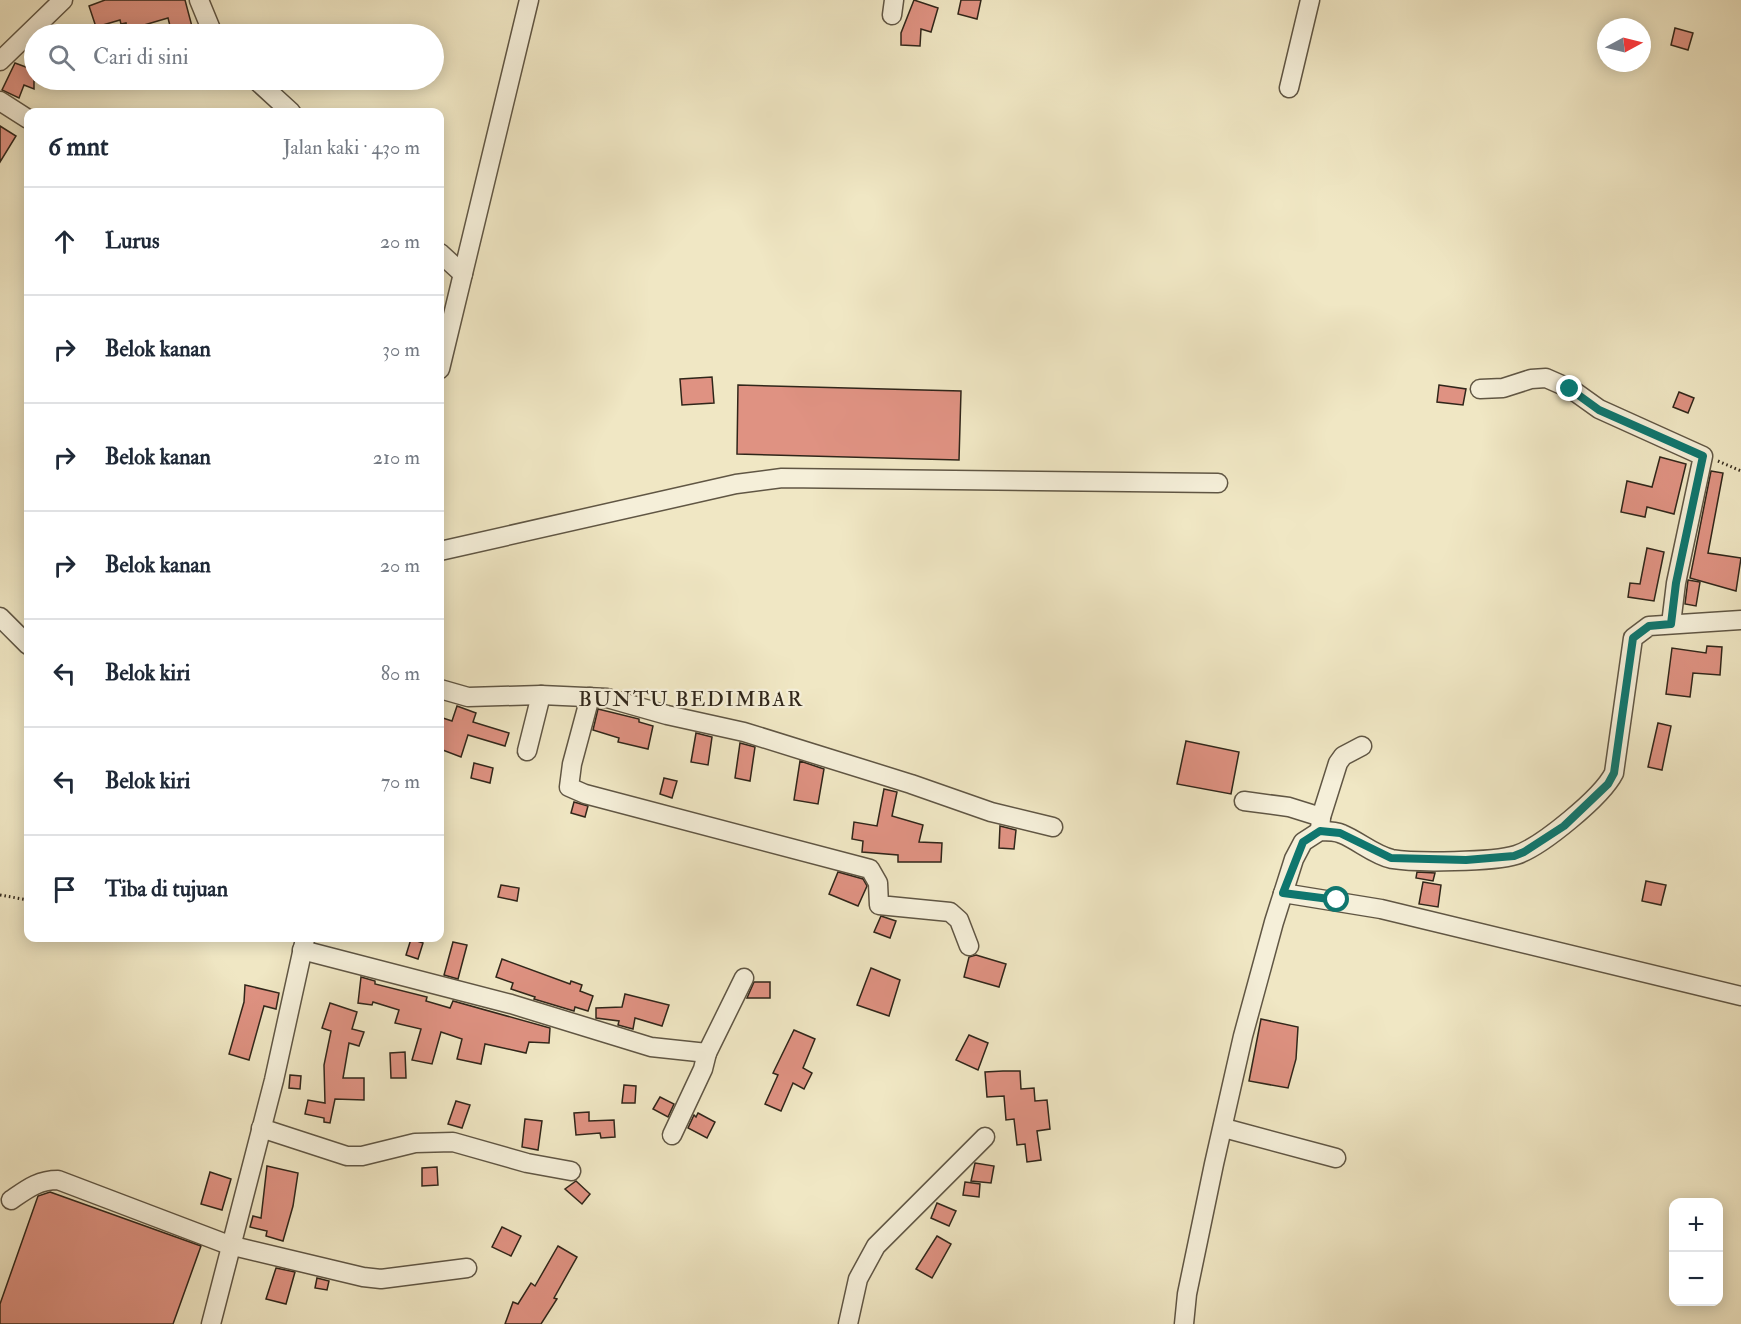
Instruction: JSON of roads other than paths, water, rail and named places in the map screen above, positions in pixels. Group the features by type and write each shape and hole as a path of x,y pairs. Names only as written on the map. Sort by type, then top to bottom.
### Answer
{"street":[{"path":"38,24 63,0"},
{"path":"199,0 209,24"},
{"path":"444,352 529,0"},
{"path":"1289,88 1310,0"},
{"path":"0,61 24,38"},
{"path":"267,90 287,108"},
{"path":"0,101 24,116"},
{"path":"444,255 465,263"},
{"path":"1480,389 1503,388 1536,377 1546,378 1570,389 1599,410 1703,456 1676,583 1671,624"},
{"path":"444,550 736,484 782,478 1218,483"},
{"path":"0,617 24,641"},
{"path":"1244,801 1301,810 1320,824 1391,858 1473,860 1514,856 1564,826 1608,784 1614,773 1633,638 1649,626 1741,620"},
{"path":"444,690 468,697 541,695 608,698 667,716 744,732 911,783 992,812 1053,827"},
{"path":"527,751 541,695"},
{"path":"590,697 572,764 569,787 585,794 782,848 870,869 878,883 879,905 950,912 959,920 969,946"},
{"path":"1184,1324 1198,1235 1243,1036 1283,893 1303,842 1320,824 1338,763 1343,756 1362,746"},
{"path":"1283,893 1337,900 1438,922 1741,996"},
{"path":"211,1324 229,1245 261,1128 304,944 651,1047 706,1053"},
{"path":"672,1136 703,1069 706,1053 744,978"},
{"path":"261,1128 347,1156 362,1156 415,1143 453,1142 527,1163 571,1170"},
{"path":"1224,1128 1336,1158"},
{"path":"848,1324 858,1280 876,1246 985,1137"},
{"path":"11,1200 38,1183 58,1180 229,1245 381,1279 467,1268"}],"district":[{"name":"BUNTU BEDIMBAR","path":"691,699"}]}
